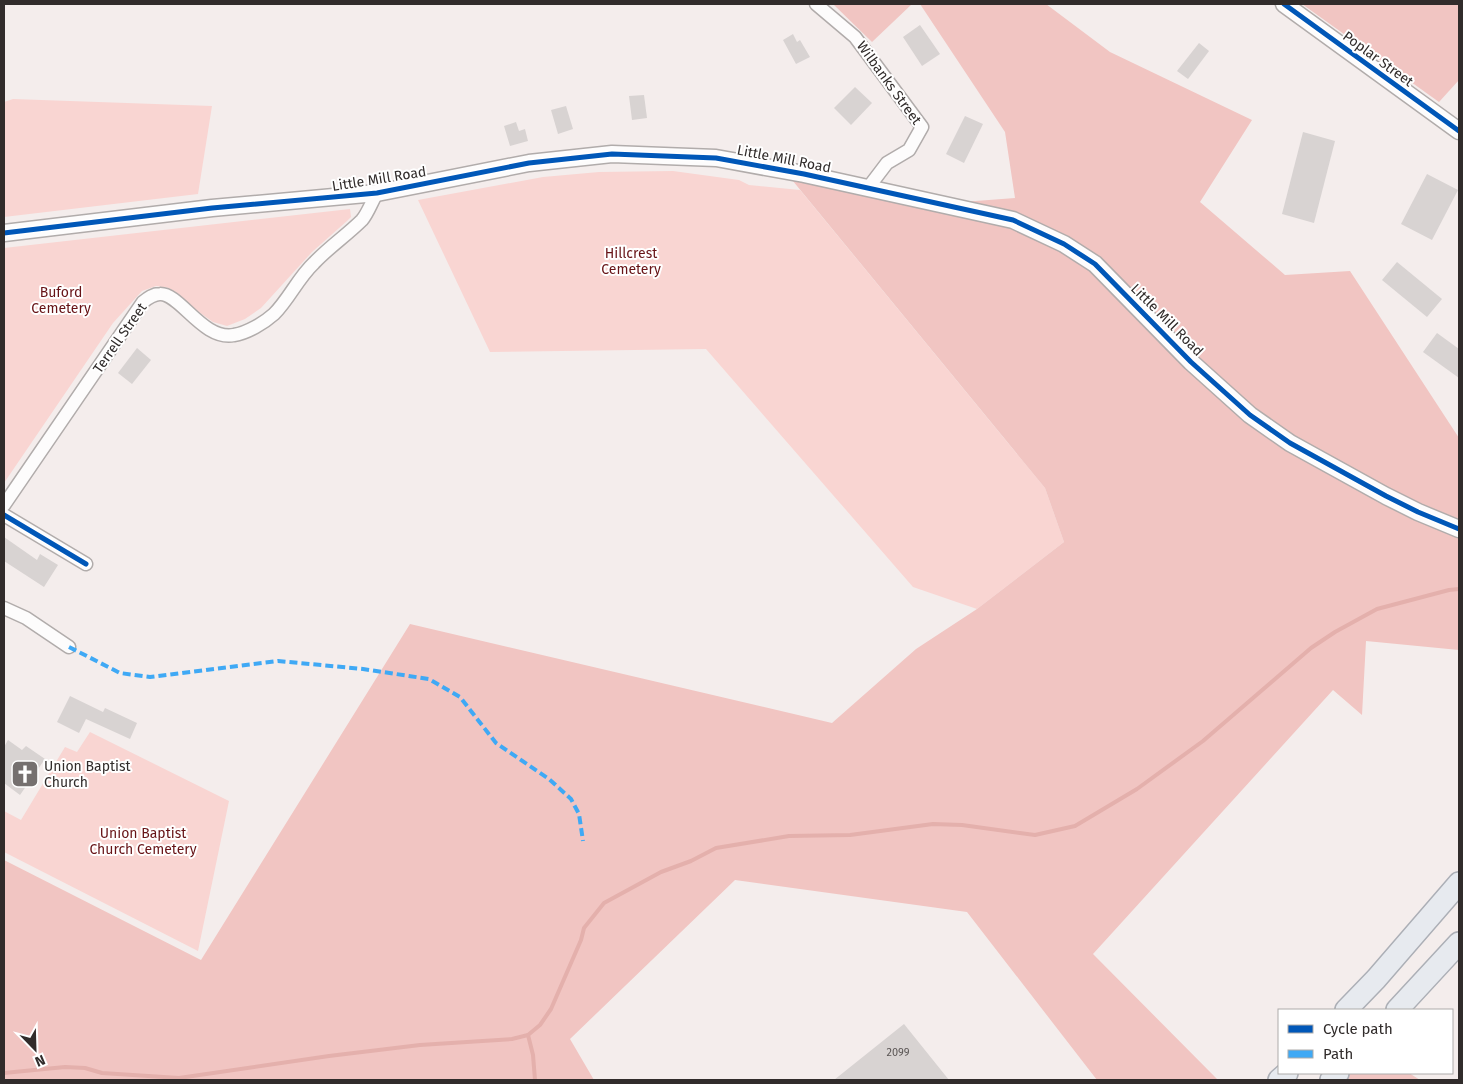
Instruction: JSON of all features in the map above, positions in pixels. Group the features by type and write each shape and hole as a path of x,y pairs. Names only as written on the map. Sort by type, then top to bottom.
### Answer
{"main road":[{"path":"1347,1009 1376,979 1459,883"},
{"path":"1398,1009 1459,943"}],"street":[{"name":"Wilbanks Street","path":"816,4 856,37 922,127 909,150 887,163 868,188"},
{"name":"Poplar Street","path":"1284,4 1459,131"},
{"name":"Little Mill Road","path":"4,233 212,208 377,193 529,163 612,154 716,158 804,174 1013,220 1064,244 1095,264 1192,362 1250,416 1290,443 1386,496 1459,529"},
{"name":"Terrell Street","path":"4,505 143,302 151,296 162,294 171,298 207,328 219,334 232,336 244,332 266,320 274,313 314,263 363,218 377,193"},
{"path":"4,515 86,564"},
{"path":"4,608 26,618 69,647"}],"green space":[{"path":"13,99 212,106 198,194 4,217 4,102"},
{"name":"Hillcrest Cemetery","path":"673,171 739,180 749,185 800,190 1045,488 1064,542 977,609 913,587 706,349 490,352 418,200 543,177 599,172"},
{"name":"Buford Cemetery","path":"350,209 351,217 312,252 261,308 245,319 227,326 213,322 169,288 156,286 142,291 113,323 4,483 4,248"},
{"name":"Union Baptist Church Cemetery","path":"90,732 229,801 198,951 4,852 4,811 21,820 65,747 77,752"}],"shaded area":[{"path":"833,4 912,4 872,42"},
{"path":"920,4 1046,4 1110,52 1252,120 1200,202 1285,275 1350,271 1459,438 1459,650 1366,641 1362,715 1333,690 1093,954 1218,1080 1097,1080 967,912 735,880 570,1039 594,1080 4,1080 4,860 201,960 410,624 832,723 916,649 977,609 1064,542 1045,488 788,175 910,206 1015,198 1005,132"},
{"path":"1302,4 1459,4 1459,80 1439,102"},
{"path":"1336,1074 1411,1074 1420,1080 1331,1080"}],"building":[{"path":"920,25 940,54 922,66 903,37"},
{"path":"793,34 797,42 800,40 810,57 796,64 783,40"},
{"path":"1199,43 1209,51 1188,79 1177,71"},
{"path":"855,87 872,103 851,125 834,108"},
{"path":"644,95 647,118 632,120 629,96"},
{"path":"566,106 573,129 558,134 551,110"},
{"path":"965,116 983,124 964,163 946,154"},
{"path":"516,122 519,131 525,129 528,141 510,146 504,126"},
{"path":"1303,132 1335,141 1314,223 1282,214"},
{"path":"1427,174 1458,190 1432,240 1401,224"},
{"path":"1397,262 1442,299 1427,317 1382,280"},
{"path":"1437,333 1459,349 1459,378 1423,352"},
{"path":"137,348 151,360 132,384 118,373"},
{"path":"4,537 37,560 40,554 58,565 44,587 4,561"},
{"path":"70,696 103,712 105,708 137,723 130,739 86,719 79,733 57,722"},
{"name":"Union Baptist Church","path":"8,740 22,750 26,746 45,759 20,795 4,783 4,747"},
{"path":"904,1024 949,1080 834,1080"}],"waterway":[{"path":"4,1073 65,1067 85,1068 102,1073 179,1078 329,1056 420,1045 512,1039 528,1035 540,1025 551,1009 581,940 584,928 604,903 661,872 691,861 716,848 789,836 850,835 933,824 962,825 1035,835 1075,826 1137,789 1203,741 1311,648 1335,632 1377,609 1459,589"},
{"path":"528,1035 533,1055 535,1080"}],"marked path":[{"path":"69,647 120,673 150,677 278,661 363,669 429,679 460,697 496,743 549,779 571,799 579,814 583,841"}],"cycle path":[{"path":"1284,4 1459,131"},
{"path":"4,233 212,208 377,193 529,163 612,154 716,158 804,174 1013,220 1064,244 1095,264 1191,362 1250,415 1290,443 1386,496 1459,529"},
{"path":"4,515 86,564"}],"place":[{"name":"Union Baptist Church","path":"25,774"}]}
